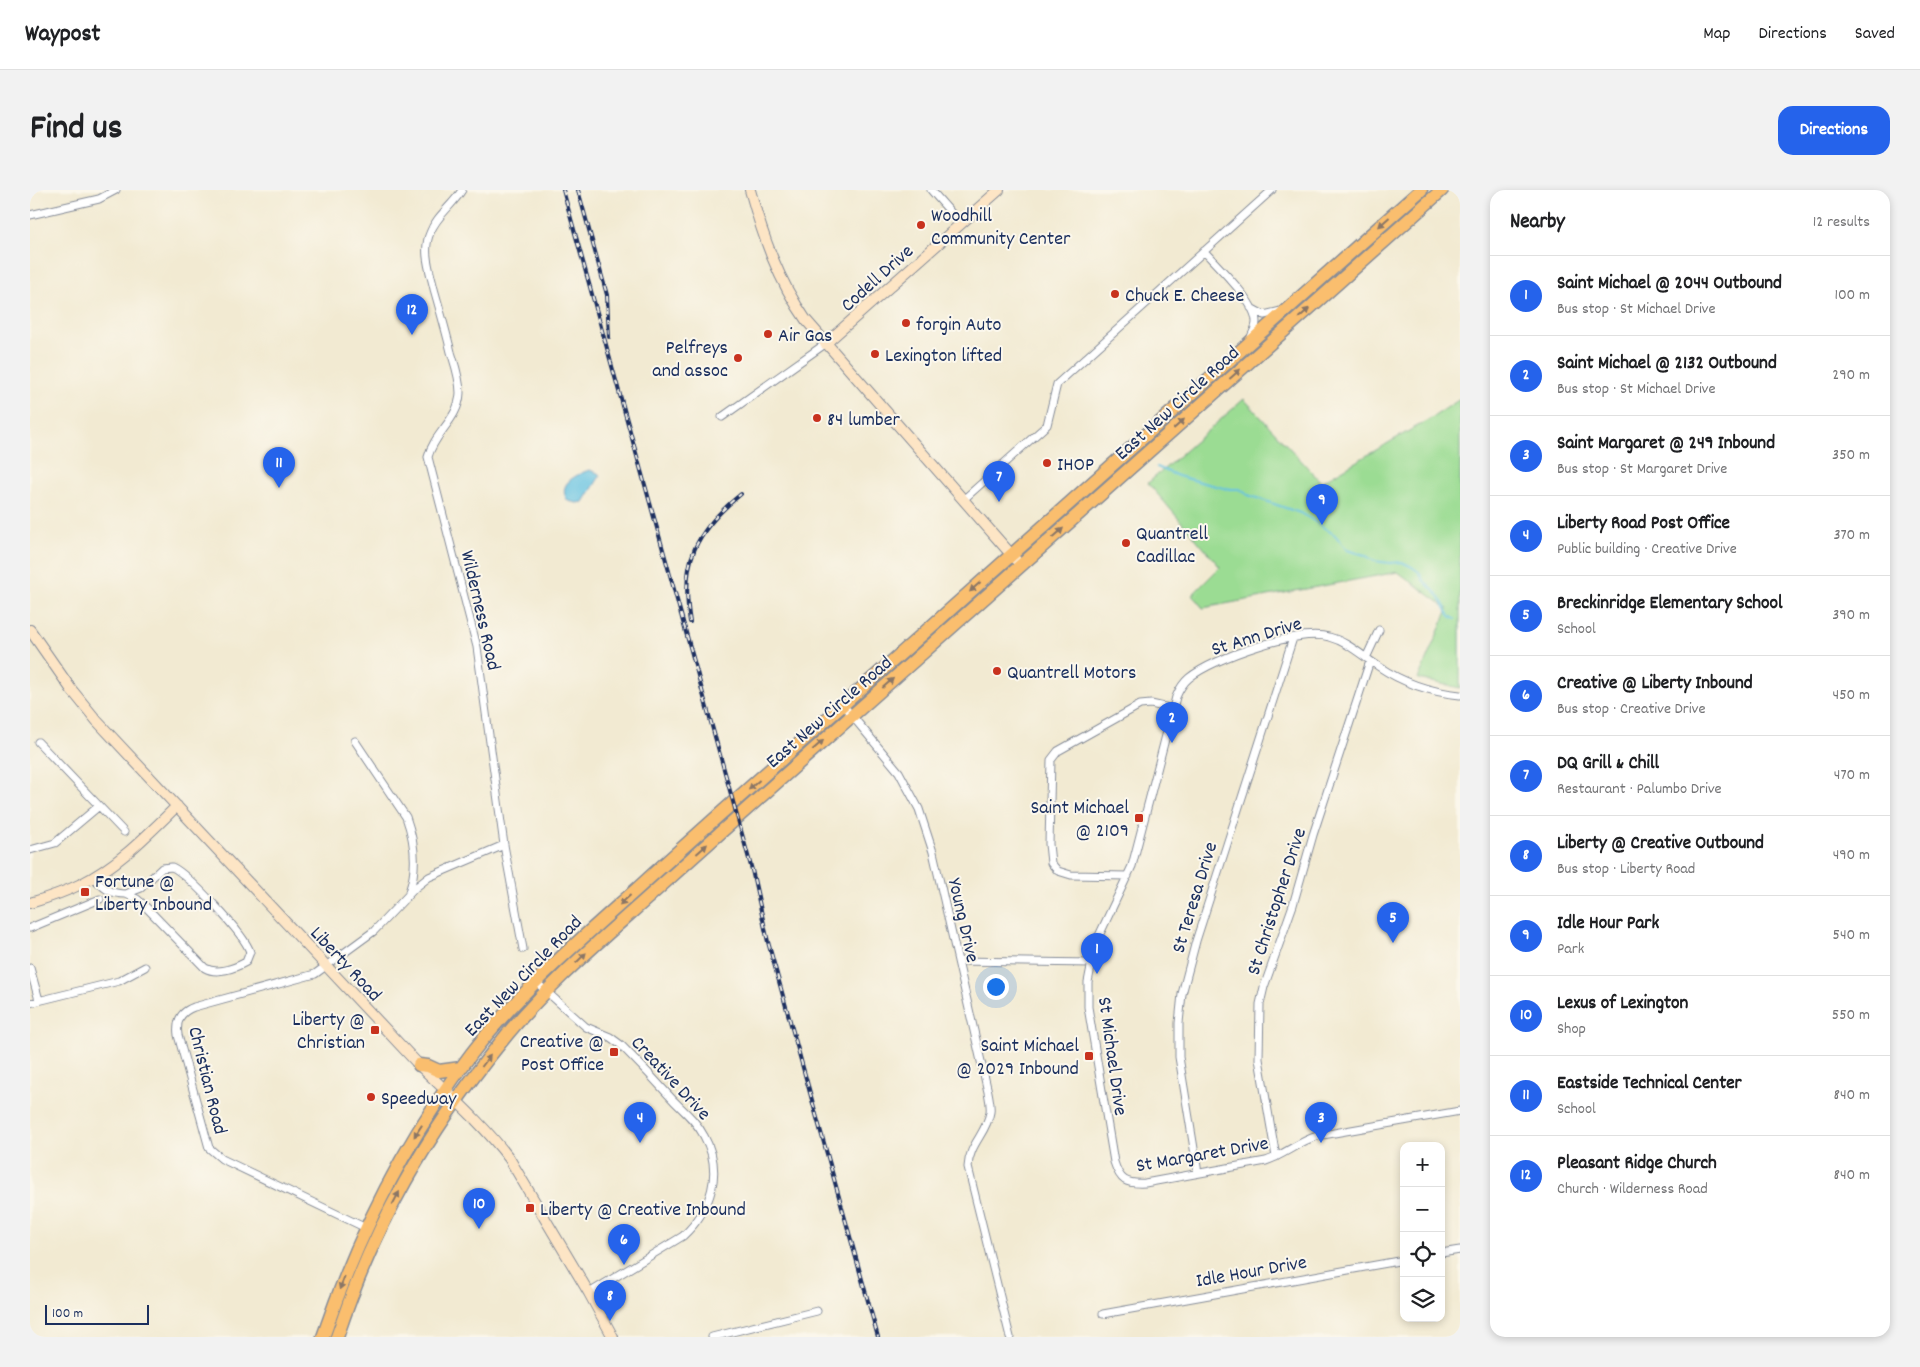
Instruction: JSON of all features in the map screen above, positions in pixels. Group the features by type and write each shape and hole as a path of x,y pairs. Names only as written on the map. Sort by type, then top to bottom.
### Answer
{"highway":[{"name":"East New Circle Road","path":"337,1337 349,1302 368,1233 388,1183 413,1139 461,1068 494,1027 536,982 632,893 842,705 1421,190"},
{"name":"East New Circle Road","path":"323,1337 344,1277 368,1233 457,1100 502,1040 547,992 587,952 1442,190"},
{"path":"419,1065 428,1066 439,1072 461,1068"}],"main road":[{"path":"750,190 765,241 782,281 806,320 825,344 1021,565"},
{"name":"Codell Drive","path":"825,344 999,190"},
{"name":"Liberty Road","path":"30,630 87,710 419,1065 479,1122 509,1158 590,1293 613,1337"},
{"path":"30,903 64,891 94,876 128,853 177,806"}],"street":[{"path":"30,212 30,215 99,199 116,190"},
{"name":"Wilderness Road","path":"462,190 436,222 427,241 428,262 460,390 455,413 439,435 428,457 477,647 504,845 523,949"},
{"path":"932,190 961,224"},
{"path":"963,500 1046,425 1057,384 1272,190"},
{"path":"1204,251 1246,297 1256,319 1256,326 1246,346"},
{"path":"1250,307 1264,315 1286,310"},
{"name":"Codell Drive","path":"722,417 825,344"},
{"path":"1368,659 1379,630"},
{"name":"St Ann Drive","path":"1173,709 1182,685 1197,672 1236,654 1311,634 1330,637 1349,645 1368,659 1411,684 1428,690 1460,695"},
{"name":"St Teresa Drive","path":"1198,1173 1179,1057 1178,1023 1182,994 1198,932 1293,638"},
{"name":"St Christopher Drive","path":"1276,1158 1259,1059 1260,1004 1264,987 1293,905 1312,835 1368,659"},
{"path":"1128,876 1071,875 1058,871 1051,863 1049,844 1051,760 1058,751 1140,705 1151,704 1173,709"},
{"name":"Young Drive","path":"842,705 899,772 919,809 933,852 990,1104 987,1121 970,1150 968,1167 1010,1337"},
{"name":"St Michael Drive","path":"1123,1180 1114,1162 1091,1030 1088,1007 1090,963 1101,929 1136,856 1173,709"},
{"path":"355,741 406,818 411,831 415,856 413,877 408,895"},
{"path":"38,742 124,832"},
{"path":"30,850 55,843 99,806"},
{"path":"325,965 384,923 408,895 434,874 504,845"},
{"path":"94,876 112,893 126,894 137,899 209,971 223,970 241,965 249,958 248,946 242,937 178,870 162,868 141,888 126,894"},
{"path":"30,928 100,899"},
{"path":"958,961 1090,963"},
{"name":"Christian Road","path":"325,965 316,974 189,1009 182,1013 178,1019 178,1035 204,1135 209,1148 214,1154 351,1221 368,1233"},
{"path":"30,1003 119,981 145,967"},
{"path":"30,968 39,1000"},
{"name":"Creative Drive","path":"536,982 586,1027 610,1037 621,1045 697,1125 704,1135 713,1160 712,1194 704,1212 691,1229 683,1236 590,1293"},
{"name":"St Margaret Drive","path":"1123,1180 1133,1183 1145,1182 1266,1161 1276,1158 1303,1141 1317,1136 1460,1111"},
{"path":"351,1221 368,1233"},
{"path":"1445,1252 1460,1250"},
{"name":"Idle Hour Drive","path":"1103,1314 1400,1261"},
{"path":"712,1337 817,1310"}],"green space":[{"path":"1244,399 1321,482 1433,417 1460,399 1460,688 1418,679 1448,609 1398,572 1203,608 1192,595 1220,567 1148,483"}],"water":[{"path":"589,470 598,473 600,476 584,502 568,501 564,490 566,485 573,478"}],"waterway":[{"path":"1157,467 1178,476 1200,482 1228,489 1240,489 1248,495 1303,514 1335,535 1347,550 1365,555 1374,561 1402,562 1412,567 1419,572 1423,580 1438,595 1450,616 1455,619"}],"railway":[{"path":"563,190 752,870 768,942 878,1337"},
{"path":"578,190 607,295 609,337"},
{"path":"690,622 687,582 694,549 712,521 741,494"}],"place":[{"name":"Woodhill Community Center","path":"921,225"},
{"name":"Chuck E. Cheese","path":"1115,294"},
{"name":"forgin Auto","path":"906,323"},
{"name":"Air Gas","path":"768,334"},
{"name":"Pleasant Ridge Church","path":"412,335"},
{"name":"Lexington lifted","path":"875,354"},
{"name":"Pelfreys and assoc","path":"738,358"},
{"name":"84 lumber","path":"817,418"},
{"name":"IHOP","path":"1047,463"},
{"name":"Eastside Technical Center","path":"279,488"},
{"name":"DQ Grill & Chill","path":"999,502"},
{"name":"Idle Hour Park","path":"1322,525"},
{"name":"Quantrell Cadillac","path":"1126,543"},
{"name":"Quantrell Motors","path":"997,671"},
{"name":"Saint Michael @ 2132 Outbound","path":"1172,743"},
{"name":"Saint Michael @ 2109","path":"1139,818"},
{"name":"Fortune @ Liberty Inbound","path":"85,892"},
{"name":"Breckinridge Elementary School","path":"1393,943"},
{"name":"Saint Michael @ 2044 Outbound","path":"1097,974"},
{"name":"Liberty @ Christian","path":"375,1030"},
{"name":"Creative @ Post Office","path":"614,1052"},
{"name":"Saint Michael @ 2029 Inbound","path":"1089,1056"},
{"name":"Speedway","path":"371,1097"},
{"name":"Liberty Road Post Office","path":"640,1143"},
{"name":"Saint Margaret @ 249 Inbound","path":"1321,1143"},
{"name":"Liberty @ Creative Inbound","path":"530,1208"},
{"name":"Lexus of Lexington","path":"479,1229"},
{"name":"Creative @ Liberty Inbound","path":"624,1265"},
{"name":"Liberty @ Creative Outbound","path":"610,1321"}]}
